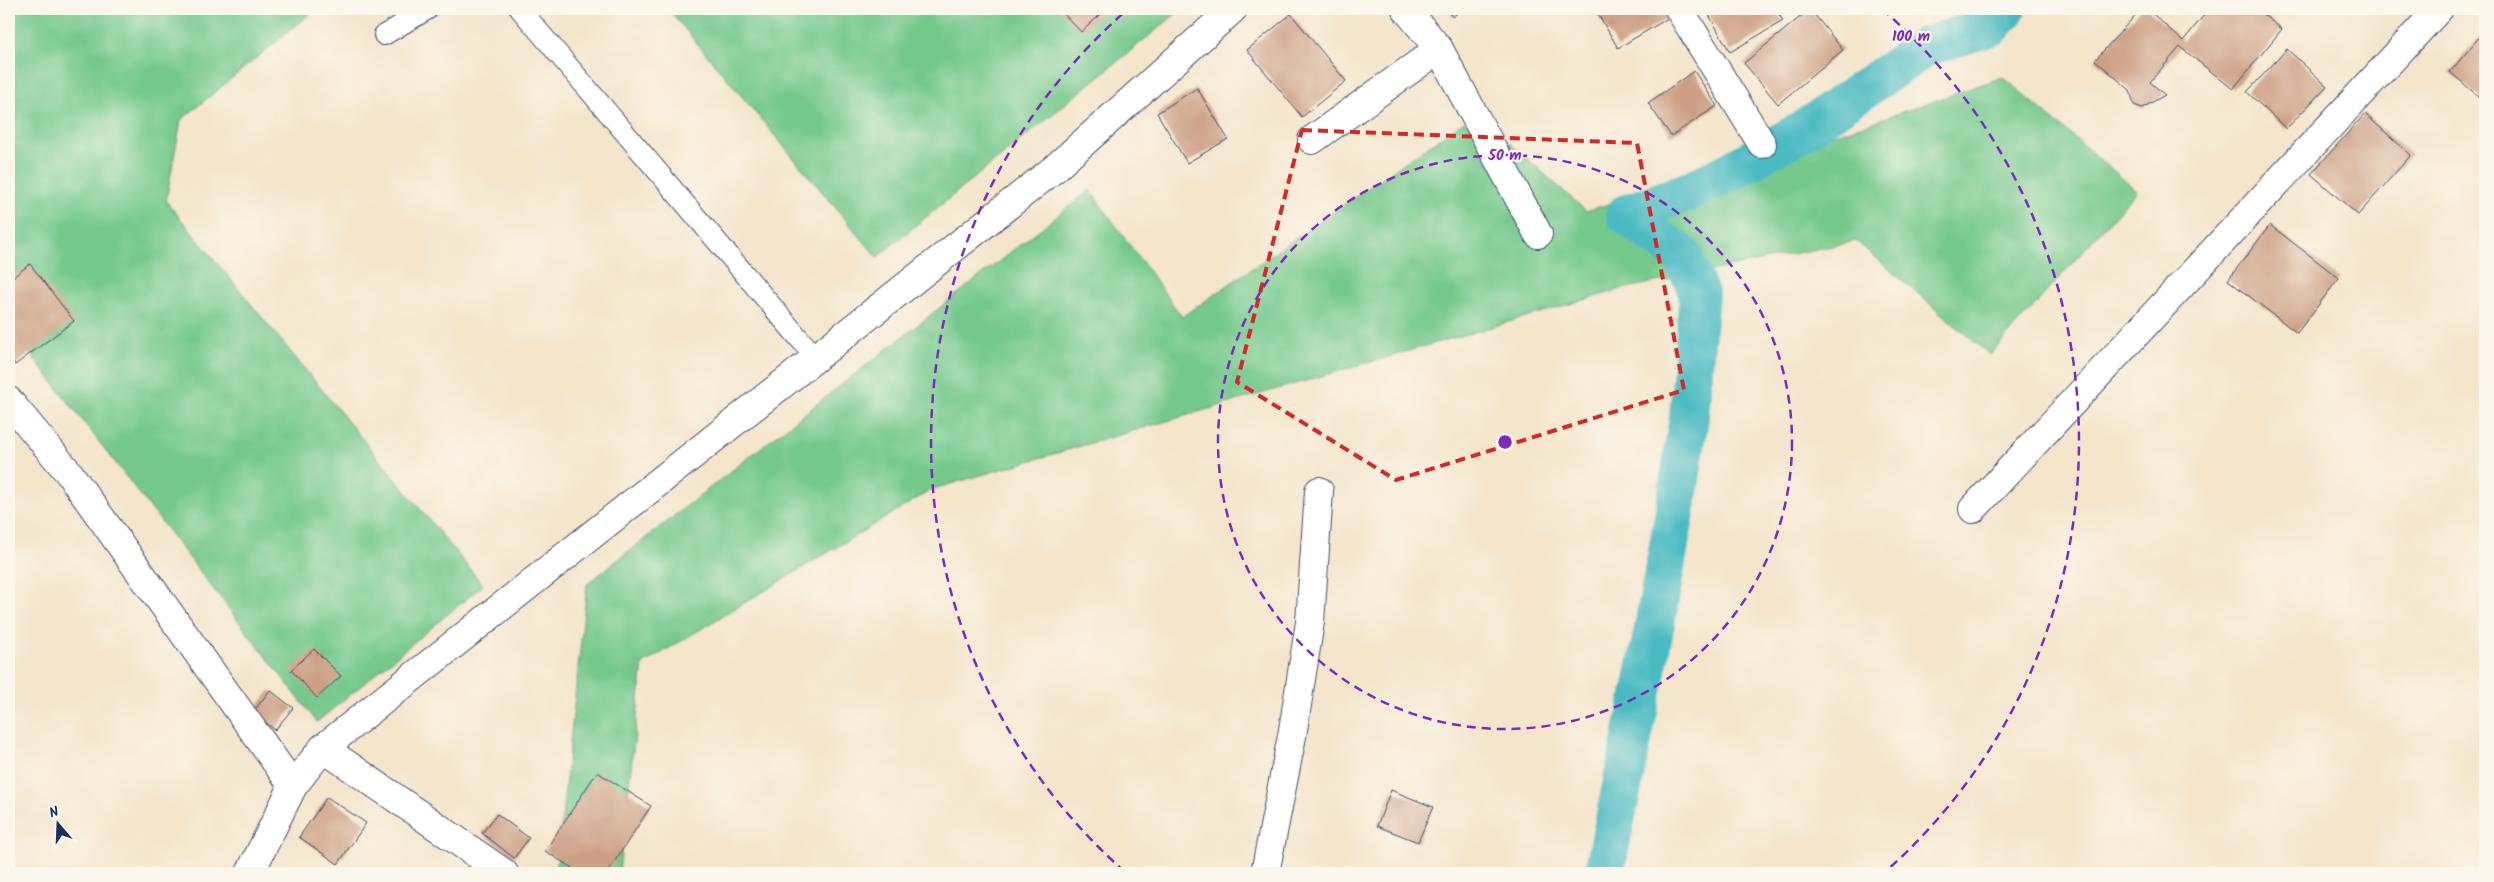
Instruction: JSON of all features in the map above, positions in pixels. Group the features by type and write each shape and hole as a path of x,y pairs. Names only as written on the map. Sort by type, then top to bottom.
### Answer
{"street":[{"path":"250,873 293,786 322,748 1054,169 1232,9"},
{"path":"1406,9 1439,49 1538,234"},
{"path":"1679,9 1762,144"},
{"path":"1973,509 2439,9"},
{"path":"1312,140 1439,49"},
{"path":"9,401 69,473 293,786"},
{"path":"1265,873 1292,736 1310,622 1319,491"},
{"path":"322,748 504,873"}],"lane":[{"path":"384,35 428,9"},
{"path":"520,9 815,357"}],"highlighted area":[{"path":"1302,130 1637,143 1684,390 1396,480 1237,382"}],"green space":[{"path":"9,9 316,9 181,120 166,201 483,585 317,722 9,326"},
{"path":"668,9 1182,9 877,257"},
{"path":"2003,77 2137,191 1990,355 1856,241 1622,289 933,489 643,664 619,873 556,873 587,584 1090,190 1182,317 1476,113 1586,211 1867,124"}],"building":[{"path":"1059,9 1107,9 1081,32"},
{"path":"1447,9 1463,9 1452,17"},
{"path":"1595,9 1672,9 1675,14 1618,48"},
{"path":"1720,9 1776,9 1783,21 1730,52 1709,15"},
{"path":"1810,9 1843,50 1778,104 1744,63"},
{"path":"2141,9 2147,9 2183,41 2209,9 2256,9 2282,29 2233,89 2180,47 2150,82 2165,95 2142,108 2134,105 2130,90 2095,60"},
{"path":"1291,14 1346,81 1302,117 1247,50"},
{"path":"2481,35 2485,39 2484,101 2450,72"},
{"path":"2287,49 2327,86 2286,129 2247,92"},
{"path":"1694,71 1717,106 1671,136 1648,103"},
{"path":"1197,88 1228,139 1187,163 1157,113"},
{"path":"2365,114 2411,155 2358,215 2311,174"},
{"path":"2270,225 2339,278 2297,333 2228,280"},
{"path":"30,264 74,321 15,365 9,356 9,280"},
{"path":"314,649 341,676 317,698 291,670"},
{"path":"270,690 293,708 275,730 253,712"},
{"path":"597,772 651,806 607,873 580,873 545,851"},
{"path":"1391,790 1433,807 1418,842 1377,826"},
{"path":"327,797 366,823 338,864 299,837"},
{"path":"497,814 529,838 514,858 482,833"}],"waterway":[{"path":"1604,873 1648,661 1676,506 1689,417 1699,293 1682,255 1626,214 1685,193 1728,173 1802,131 1927,46 1992,26 2006,9"}]}
